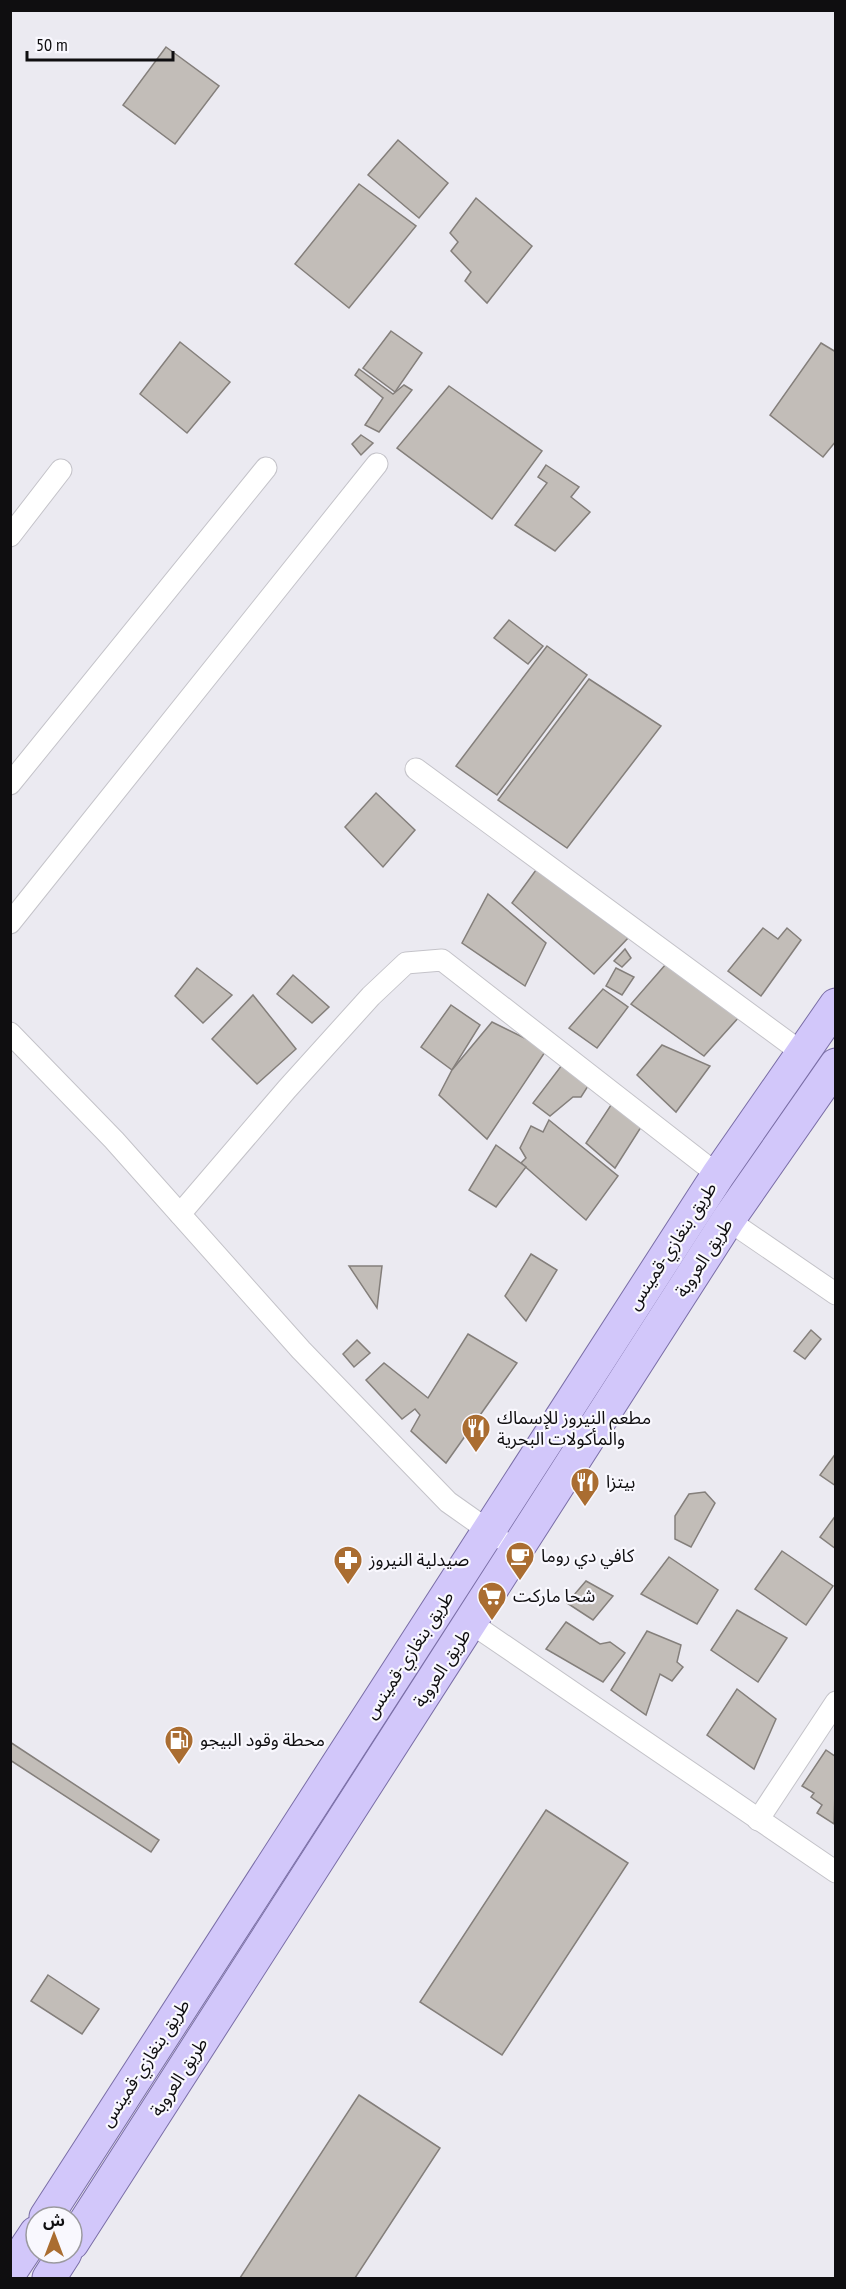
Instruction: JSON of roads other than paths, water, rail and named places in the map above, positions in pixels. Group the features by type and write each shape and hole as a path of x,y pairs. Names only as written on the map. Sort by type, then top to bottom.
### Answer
{"main road":[{"name":"طريق بنغازي-قمينس","path":"54,2205 718,1175 801,1052 836,1005"},
{"name":"طريق العروبة","path":"84,2224 728,1220 836,1065"},
{"path":"10,2272 24,2251"},
{"path":"49,2278 58,2265"}],"street":[{"path":"10,923 377,464"},
{"path":"10,784 267,468"},
{"path":"10,536 61,470"},
{"path":"416,769 801,1052"},
{"path":"180,1214 287,1089 371,996 406,963 442,960 718,1175"},
{"path":"10,1033 114,1140 301,1350 448,1502 518,1550"},
{"path":"728,1220 836,1294"},
{"path":"471,1623 836,1872"},
{"path":"758,1820 836,1702"}],"place":[{"name":"مطعم النيروز للإسماك والمأكولات البحرية","path":"476,1454"},
{"name":"بيتزا","path":"585,1508"},
{"name":"كافي دي روما","path":"520,1582"},
{"name":"صيدلية النيروز","path":"348,1586"},
{"name":"شحا ماركت","path":"492,1622"},
{"name":"محطة وقود البيجو","path":"179,1766"}]}
